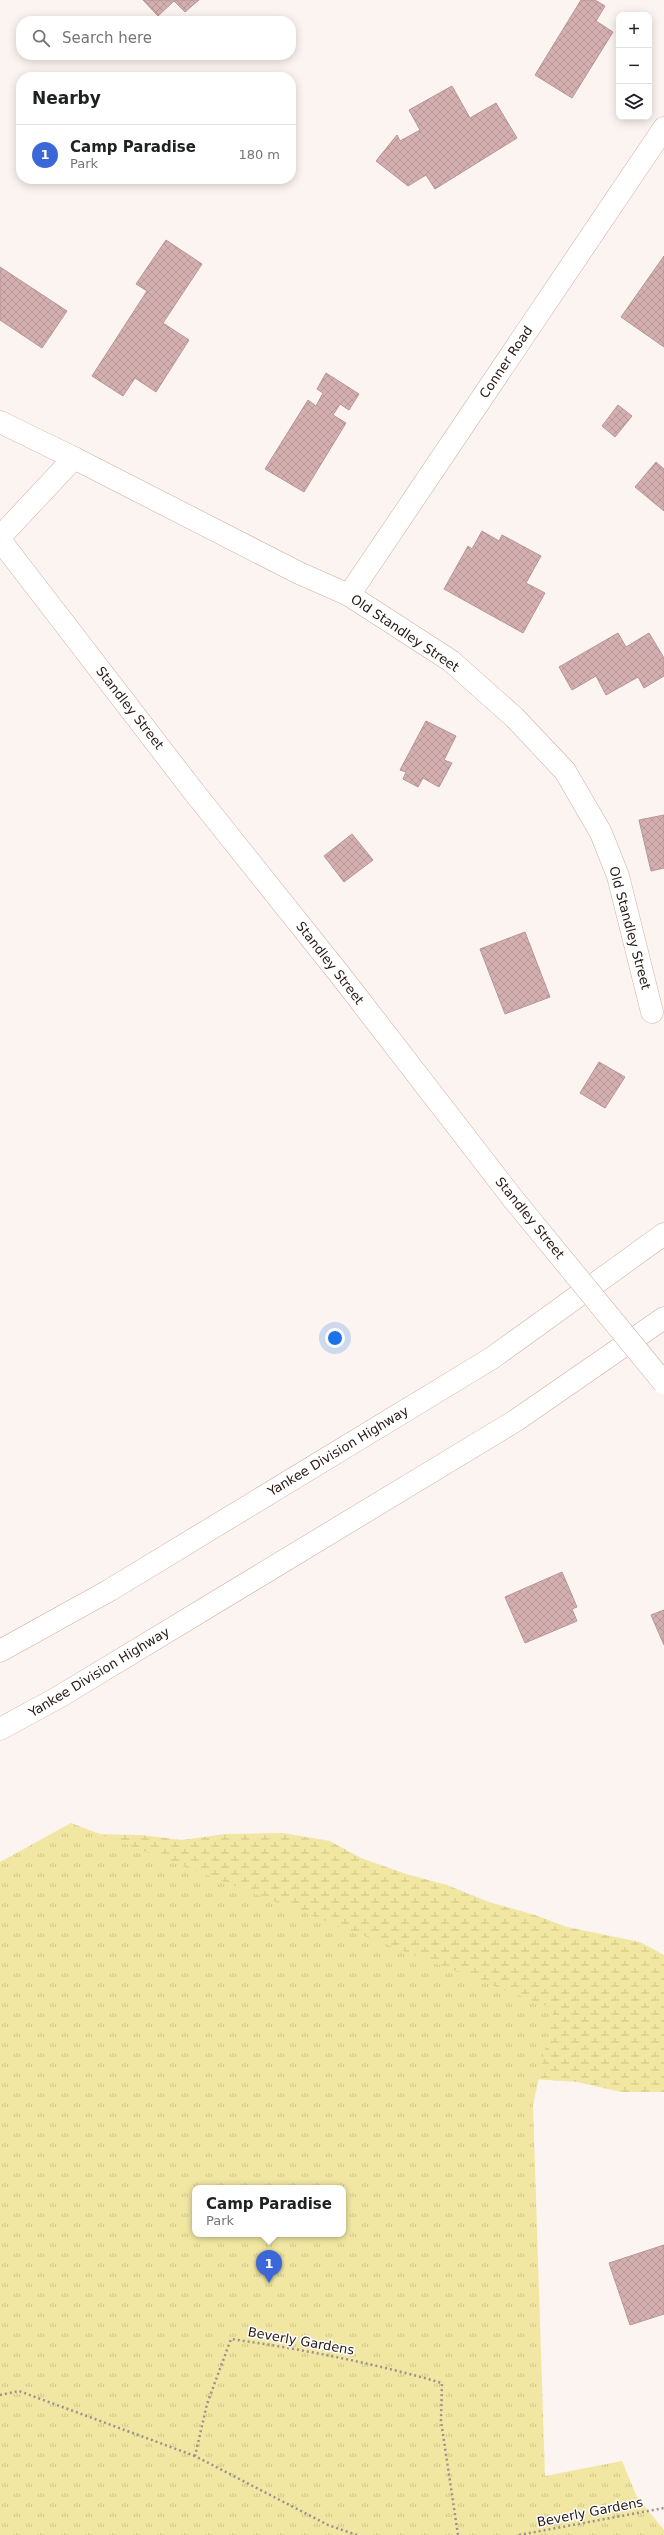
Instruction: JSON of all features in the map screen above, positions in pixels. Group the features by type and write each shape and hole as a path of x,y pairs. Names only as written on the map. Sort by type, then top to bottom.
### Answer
{"main road":[{"name":"Conner Road","path":"349,595 664,128"},
{"name":"Old Standley Street","path":"0,422 74,458 299,573 349,595 451,661 515,718 565,771 601,833 618,876 652,1012"},
{"path":"0,539 74,458"},
{"name":"Standley Street","path":"0,539 194,792 346,982 514,1200 664,1383"},
{"name":"Yankee Division Highway","path":"0,1651 110,1590 492,1358 664,1234"},
{"name":"Yankee Division Highway","path":"0,1729 59,1697 516,1421 664,1318"}],"path":[{"name":"Beverly Gardens","path":"195,2456 207,2404 231,2340 287,2347 394,2369 442,2383 441,2421 458,2535"},
{"path":"0,2395 20,2391 195,2456 308,2515 357,2535"},
{"name":"Beverly Gardens","path":"519,2535 664,2508"}],"green space":[{"path":"71,1823 554,2009 533,2105 545,2476 622,2461 637,2497 664,2530 664,2535 0,2535 0,1862"},
{"path":"283,1833 330,1841 361,1858 406,1874 447,1885 489,1902 535,1915 567,1927 640,1942 664,1955 664,2092 621,2092 577,2082 488,2076 94,1834 141,1835 182,1840 225,1834"}],"building":[{"path":"143,0 199,0 185,12 174,1 158,16"},
{"path":"581,0 595,0 605,6 596,21 613,32 572,98 535,75"},
{"path":"452,86 470,118 496,103 517,138 435,189 426,175 408,186 376,161 397,135 400,141 420,130 409,110"},
{"path":"166,240 202,264 163,323 189,340 156,392 135,378 123,396 92,376 147,291 136,284"},
{"path":"664,256 664,347 621,317"},
{"path":"0,267 67,311 42,348 0,320"},
{"path":"326,373 359,394 349,410 340,404 333,415 346,423 304,492 265,469 308,400 316,406 323,393 317,389"},
{"path":"618,405 632,416 615,437 602,426"},
{"path":"656,462 664,469 664,511 635,487"},
{"path":"482,531 499,541 502,535 541,556 526,583 545,593 523,633 444,589 468,546 472,549"},
{"path":"618,633 626,647 649,633 664,658 664,676 644,688 638,677 606,695 596,676 572,690 559,667"},
{"path":"426,721 456,736 444,760 452,763 439,787 423,778 418,787 403,779 406,772 400,770"},
{"path":"664,815 664,868 651,871 639,820"},
{"path":"352,834 373,860 344,882 324,856"},
{"path":"525,932 550,997 505,1014 480,949"},
{"path":"599,1062 625,1077 605,1108 580,1093"},
{"path":"562,1572 577,1607 572,1609 577,1621 525,1643 505,1597"},
{"path":"664,1610 664,1645 651,1615"},
{"path":"664,2245 664,2314 630,2325 609,2263"}],"place":[{"name":"Camp Paradise","path":"269,2283"}]}
